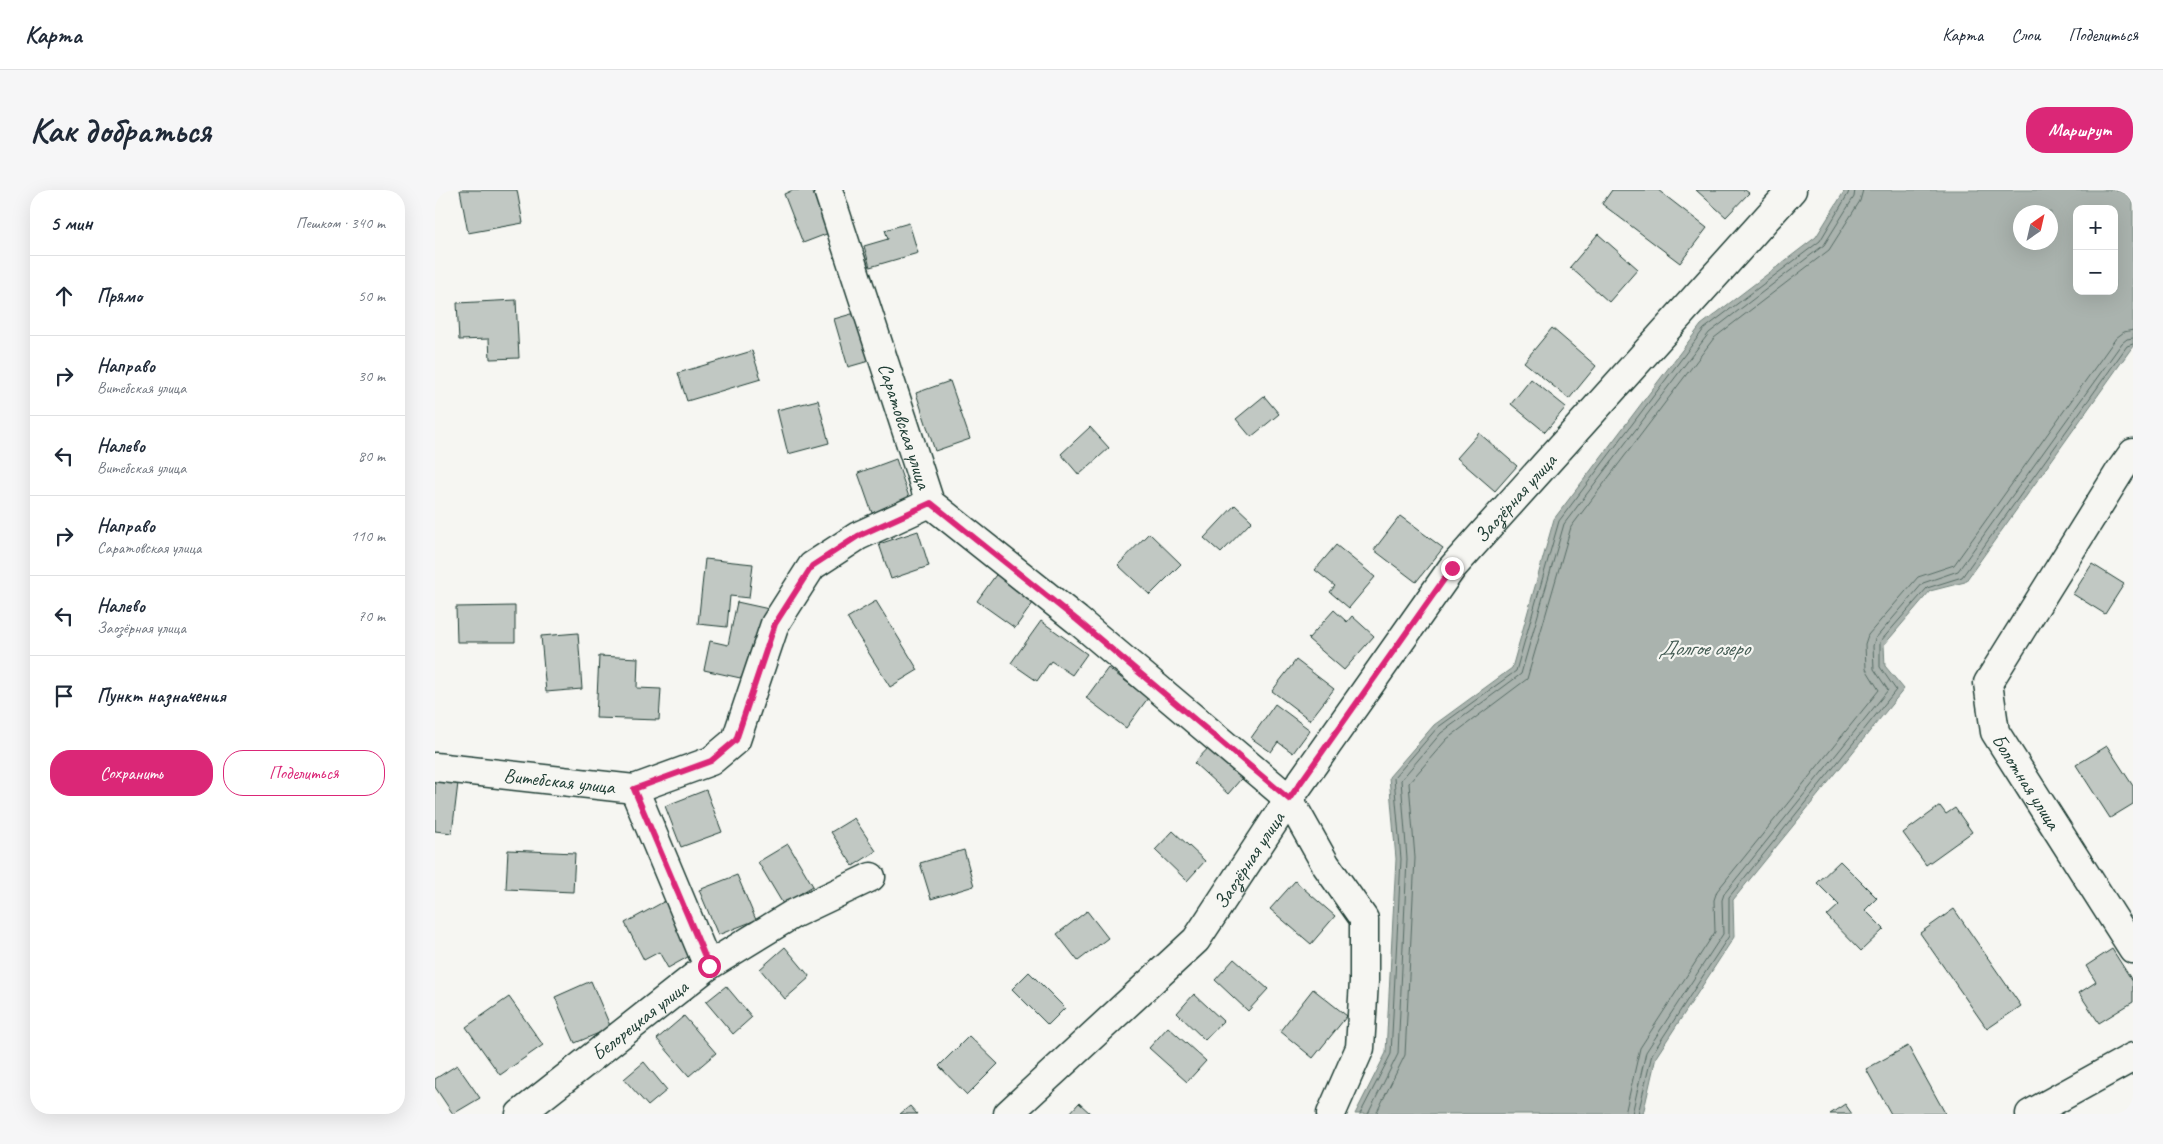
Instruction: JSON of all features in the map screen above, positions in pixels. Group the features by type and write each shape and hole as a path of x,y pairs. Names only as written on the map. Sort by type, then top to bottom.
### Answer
{"street":[{"name":"Саратовская улица","path":"828,190 931,503 1077,620 1289,799"},
{"name":"Заозёрная улица","path":"1008,1114 1196,940 1289,799 1452,568 1792,190"},
{"name":"Болотная улица","path":"2133,453 1988,683 1995,732 2133,950"},
{"name":"Витебская улица","path":"435,767 634,789 711,761 736,740 775,624 812,566 858,536 931,503"},
{"path":"634,789 709,966"},
{"path":"1289,799 1326,865 1364,919 1364,981 1360,1048 1331,1114"},
{"name":"Белорецкая улица","path":"520,1114 709,966 793,914 871,878"},
{"path":"2030,1114 2133,1057"}],"water":[{"name":"Долгое озеро","path":"1845,190 2133,190 2133,346 1965,582 1930,591 1884,645 1885,666 1904,689 1733,900 1734,937 1656,1057 1643,1114 1355,1114 1386,1053 1396,859 1389,777 1434,725 1512,668 1554,519 1701,325 1816,237"}],"building":[{"path":"460,190 517,190 523,223 468,233"},
{"path":"793,190 812,190 829,233 803,243 784,194"},
{"path":"1612,190 1658,190 1707,228 1680,263 1602,204"},
{"path":"1696,190 1745,190 1749,193 1726,217"},
{"path":"909,223 918,253 870,267 864,246 888,239 885,230"},
{"path":"1598,234 1638,269 1609,302 1570,267"},
{"path":"516,300 519,358 490,359 489,339 459,340 457,303"},
{"path":"855,313 869,361 848,367 834,319"},
{"path":"1552,328 1596,366 1569,399 1524,362"},
{"path":"752,351 761,379 687,401 678,373"},
{"path":"1531,379 1566,407 1545,432 1511,404"},
{"path":"950,381 970,439 935,451 916,393"},
{"path":"1264,396 1279,414 1251,437 1236,419"},
{"path":"818,400 829,443 788,454 777,410"},
{"path":"1090,427 1109,448 1079,475 1061,454"},
{"path":"1479,433 1517,466 1495,491 1457,458"},
{"path":"896,459 910,500 872,513 858,473"},
{"path":"1235,505 1252,521 1221,553 1204,538"},
{"path":"1400,516 1443,548 1416,582 1374,550"},
{"path":"918,531 929,566 891,579 879,544"},
{"path":"1149,533 1181,564 1150,595 1118,565"},
{"path":"1336,545 1375,577 1349,608 1330,592 1335,586 1315,570"},
{"path":"705,559 753,564 749,598 730,596 727,627 698,624"},
{"path":"2092,564 2124,584 2105,614 2073,594"},
{"path":"998,572 1036,599 1015,628 977,601"},
{"path":"876,601 918,670 890,687 847,618"},
{"path":"737,602 769,609 754,681 704,670 710,641 728,645"},
{"path":"515,606 515,642 457,642 456,607"},
{"path":"1334,610 1347,622 1352,616 1374,636 1344,670 1308,639"},
{"path":"1041,621 1087,654 1072,675 1051,661 1037,681 1011,663"},
{"path":"578,633 582,689 546,692 541,636"},
{"path":"599,656 638,658 637,688 661,689 659,720 596,718"},
{"path":"1296,660 1334,689 1310,720 1272,691"},
{"path":"1108,668 1148,698 1126,728 1086,698"},
{"path":"1275,704 1310,730 1293,753 1278,742 1271,752 1251,738"},
{"path":"1214,742 1247,772 1228,794 1194,763"},
{"path":"2107,746 2133,786 2133,804 2110,818 2076,765"},
{"path":"435,780 458,783 452,833 435,831"},
{"path":"706,790 722,832 681,847 665,806"},
{"path":"1940,806 1946,814 1955,808 1972,832 1926,865 1903,833"},
{"path":"854,818 876,851 853,866 831,832"},
{"path":"1173,831 1205,861 1187,881 1155,850"},
{"path":"788,844 813,886 783,904 758,862"},
{"path":"508,850 575,853 573,892 506,889"},
{"path":"964,850 974,886 931,899 920,863"},
{"path":"1840,861 1877,898 1865,910 1884,929 1861,951 1827,916 1839,905 1817,883"},
{"path":"737,875 756,920 718,935 699,890"},
{"path":"1295,881 1335,916 1311,944 1270,909"},
{"path":"667,900 695,953 668,968 659,952 644,960 625,923"},
{"path":"1954,909 2021,1006 1987,1029 1920,933"},
{"path":"1087,911 1108,938 1078,961 1057,934"},
{"path":"785,947 810,977 785,999 760,969"},
{"path":"2112,949 2133,982 2133,1002 2099,1023 2079,993 2096,982 2086,966"},
{"path":"1234,959 1268,989 1248,1011 1215,980"},
{"path":"1029,972 1065,1008 1048,1025 1012,989"},
{"path":"591,981 611,1028 575,1043 555,997"},
{"path":"726,986 752,1017 733,1034 706,1002"},
{"path":"1313,989 1347,1016 1313,1058 1280,1031"},
{"path":"1194,994 1223,1021 1205,1040 1177,1013"},
{"path":"509,997 543,1045 500,1075 466,1027"},
{"path":"684,1016 716,1053 689,1076 657,1039"},
{"path":"1168,1027 1206,1061 1187,1082 1149,1048"},
{"path":"969,1036 998,1064 967,1095 939,1066"},
{"path":"1908,1046 1945,1113 1891,1114 1866,1069"},
{"path":"644,1062 667,1090 648,1106 624,1079"},
{"path":"457,1065 480,1098 453,1114 435,1087 435,1079"},
{"path":"1079,1103 1091,1114 1069,1114"},
{"path":"1845,1104 1852,1114 1830,1114"},
{"path":"910,1106 917,1114 900,1114"}],"route":[{"path":"709,966 634,789 711,761 736,740 775,624 812,566 858,536 931,503 1077,620 1289,799 1452,568"}]}
